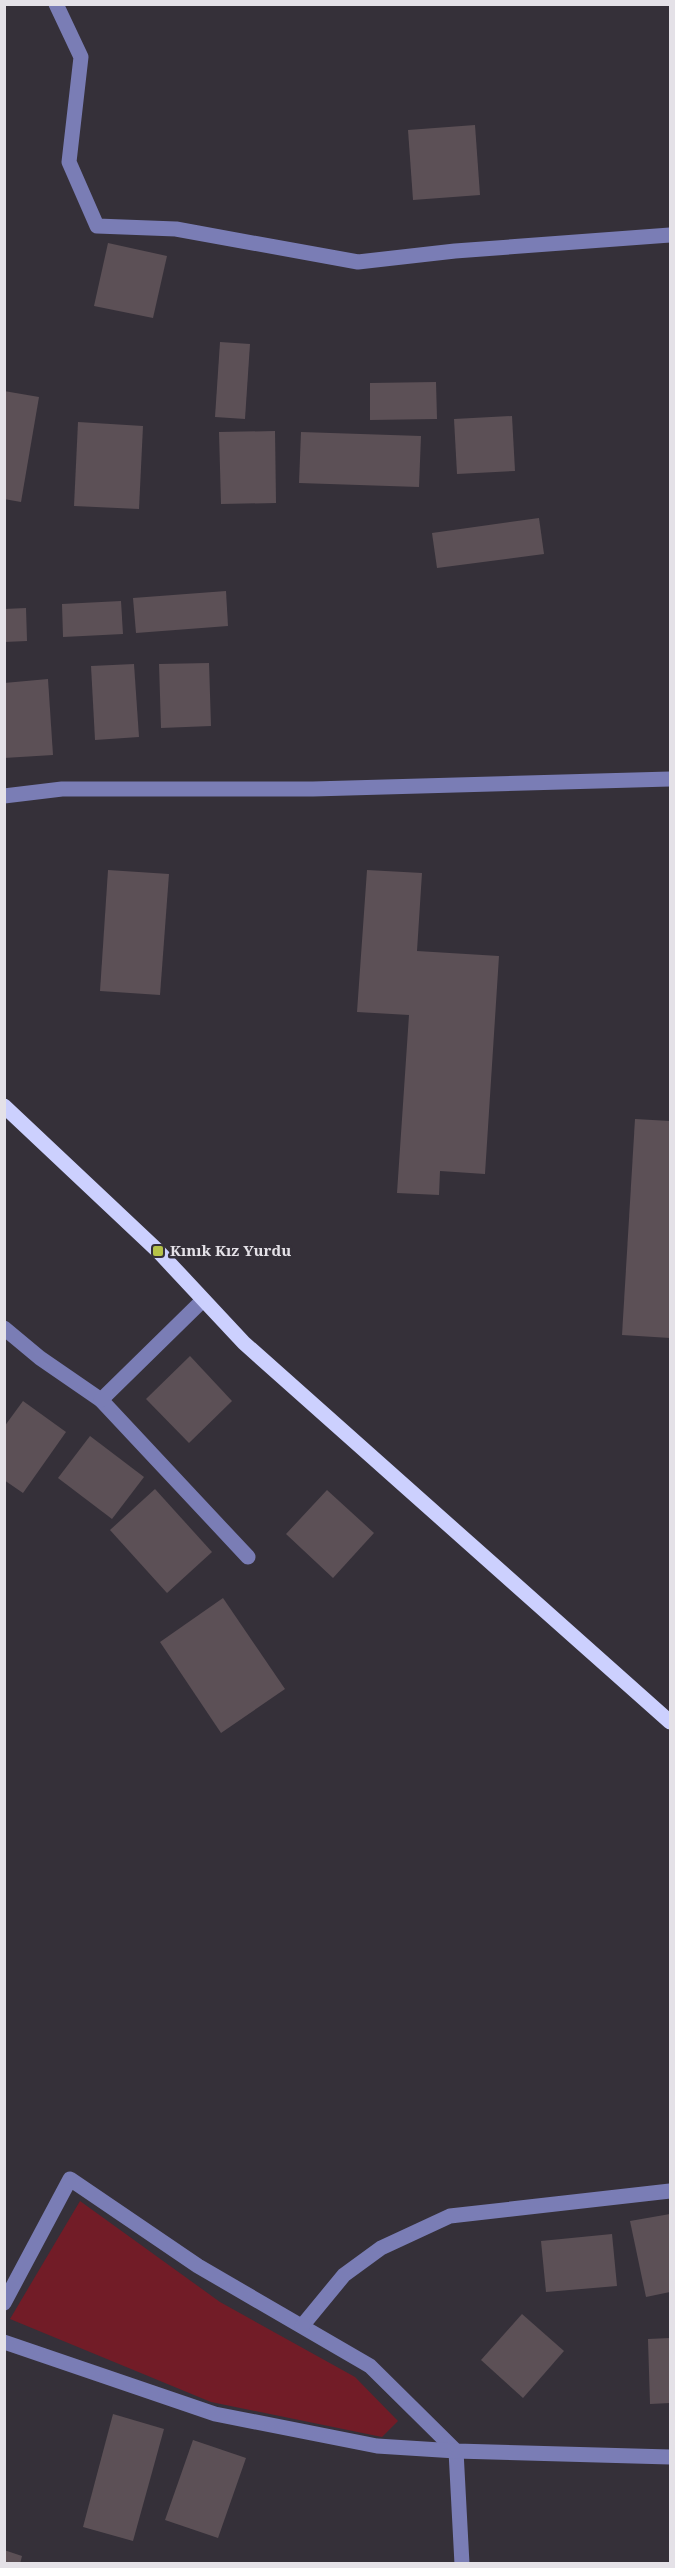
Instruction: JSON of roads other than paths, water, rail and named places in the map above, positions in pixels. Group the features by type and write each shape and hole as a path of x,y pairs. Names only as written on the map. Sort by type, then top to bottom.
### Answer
{"main road":[{"path":"4,1106 158,1251 243,1343 670,1722"}],"street":[{"path":"56,4 81,57 69,162 97,226 176,230 358,262 455,251 670,235"},
{"path":"4,796 62,789 313,789 670,779"},
{"path":"100,1400 202,1301"},
{"path":"4,1328 40,1358 100,1400 248,1557"},
{"path":"4,2303 70,2179 198,2266 370,2366 456,2451 462,2564"},
{"path":"302,2326 344,2275 381,2248 450,2216 670,2191"},
{"path":"4,2342 215,2414 377,2446 456,2451 670,2457"}],"place":[{"name":"Kınık Kız Yurdu","path":"158,1251"}]}
